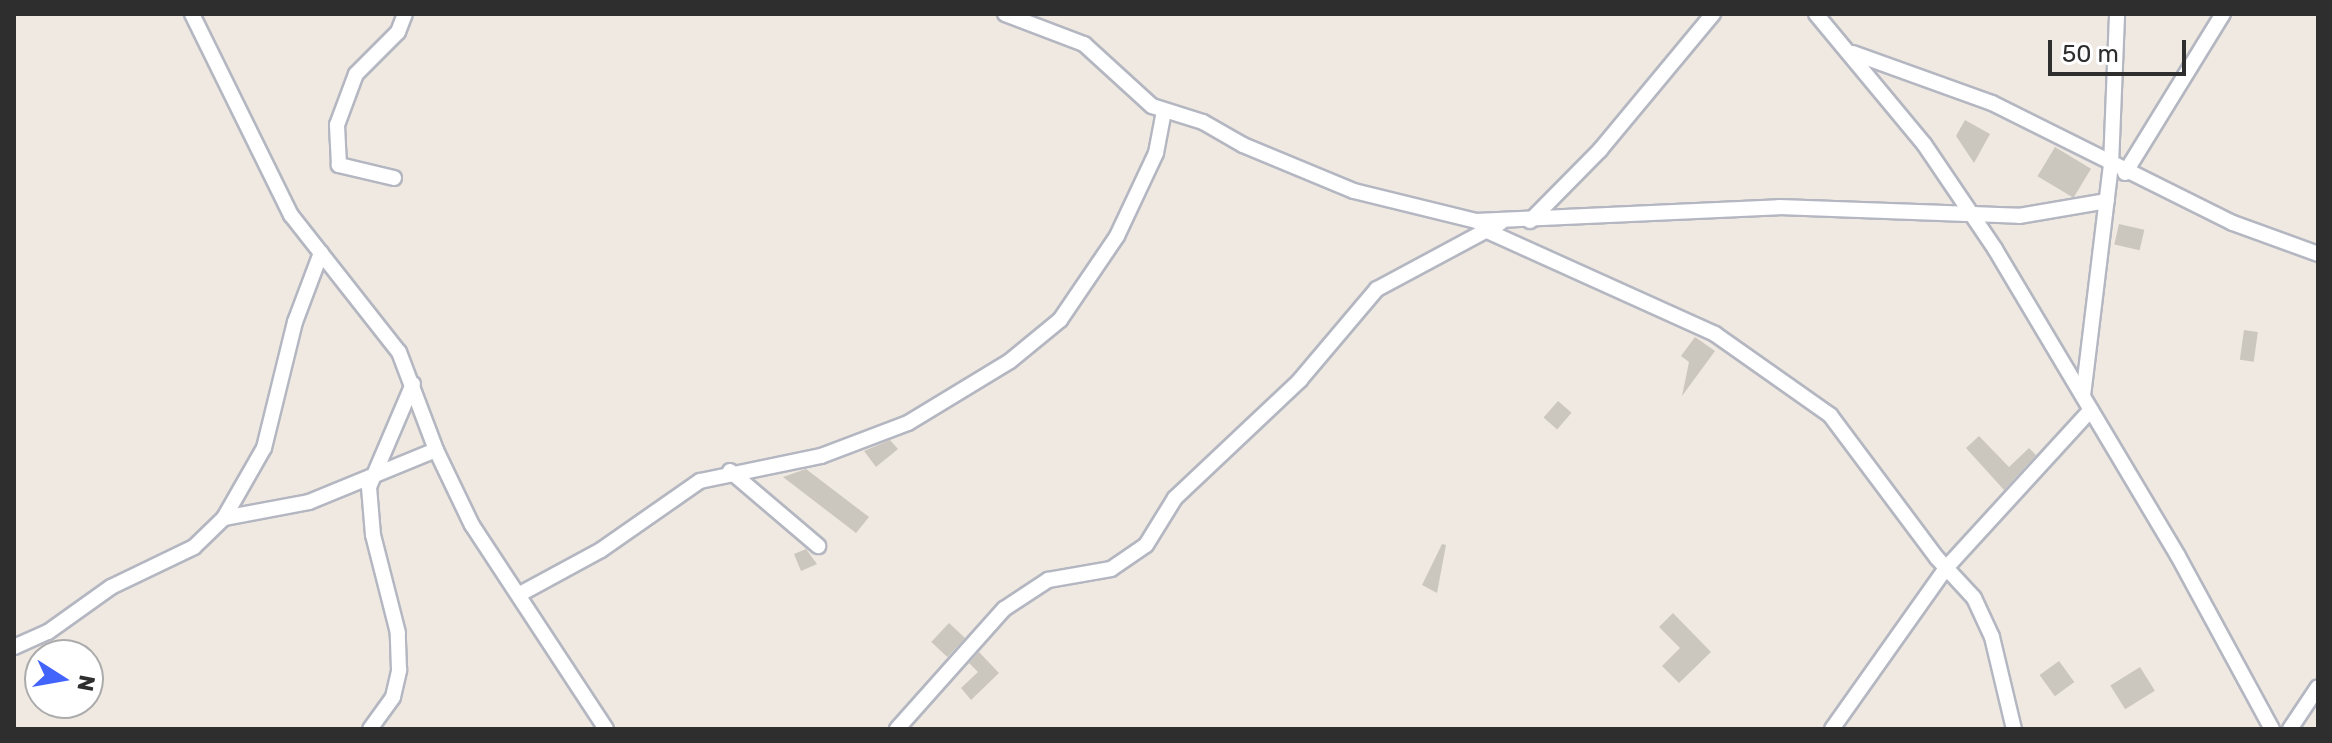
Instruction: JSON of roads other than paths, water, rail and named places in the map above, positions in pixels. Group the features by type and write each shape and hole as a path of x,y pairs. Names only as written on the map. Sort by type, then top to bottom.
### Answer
{"street":[{"path":"192,14 277,191 399,352 436,450 472,525 606,729"},
{"path":"394,178 341,167 337,125 356,74 398,32 405,14"},
{"path":"1005,14 1084,44 1136,96 1164,111 1203,122 1243,145 1354,191 1441,215 1500,223 1779,207 1974,217 2060,212 2107,201"},
{"path":"1530,221 1609,139 1713,14"},
{"path":"1816,14 1915,131 1974,217 2091,410 2272,729"},
{"path":"2083,397 2111,165 2117,14"},
{"path":"2125,173 2223,14"},
{"path":"1848,51 1992,103 2125,173 2238,226 2318,254"},
{"path":"520,594 601,550 686,489 730,471 812,459 908,423 1020,353 1075,302 1117,236 1156,153 1164,111"},
{"path":"897,729 960,653 1024,593 1074,572 1111,569 1146,545 1175,498 1300,380 1377,289 1500,223"},
{"path":"1485,230 1715,334 1820,407 1843,431 1946,568 1974,598 1992,637 2014,729"},
{"path":"14,647 48,632 111,587 194,547 224,518 264,448 295,322 321,253"},
{"path":"370,729 393,697 399,670 398,633 370,509 373,474 413,384"},
{"path":"1832,729 1946,568 2091,410"},
{"path":"224,518 279,512 436,450"},
{"path":"730,471 818,546"},
{"path":"2290,729 2318,687"}]}
